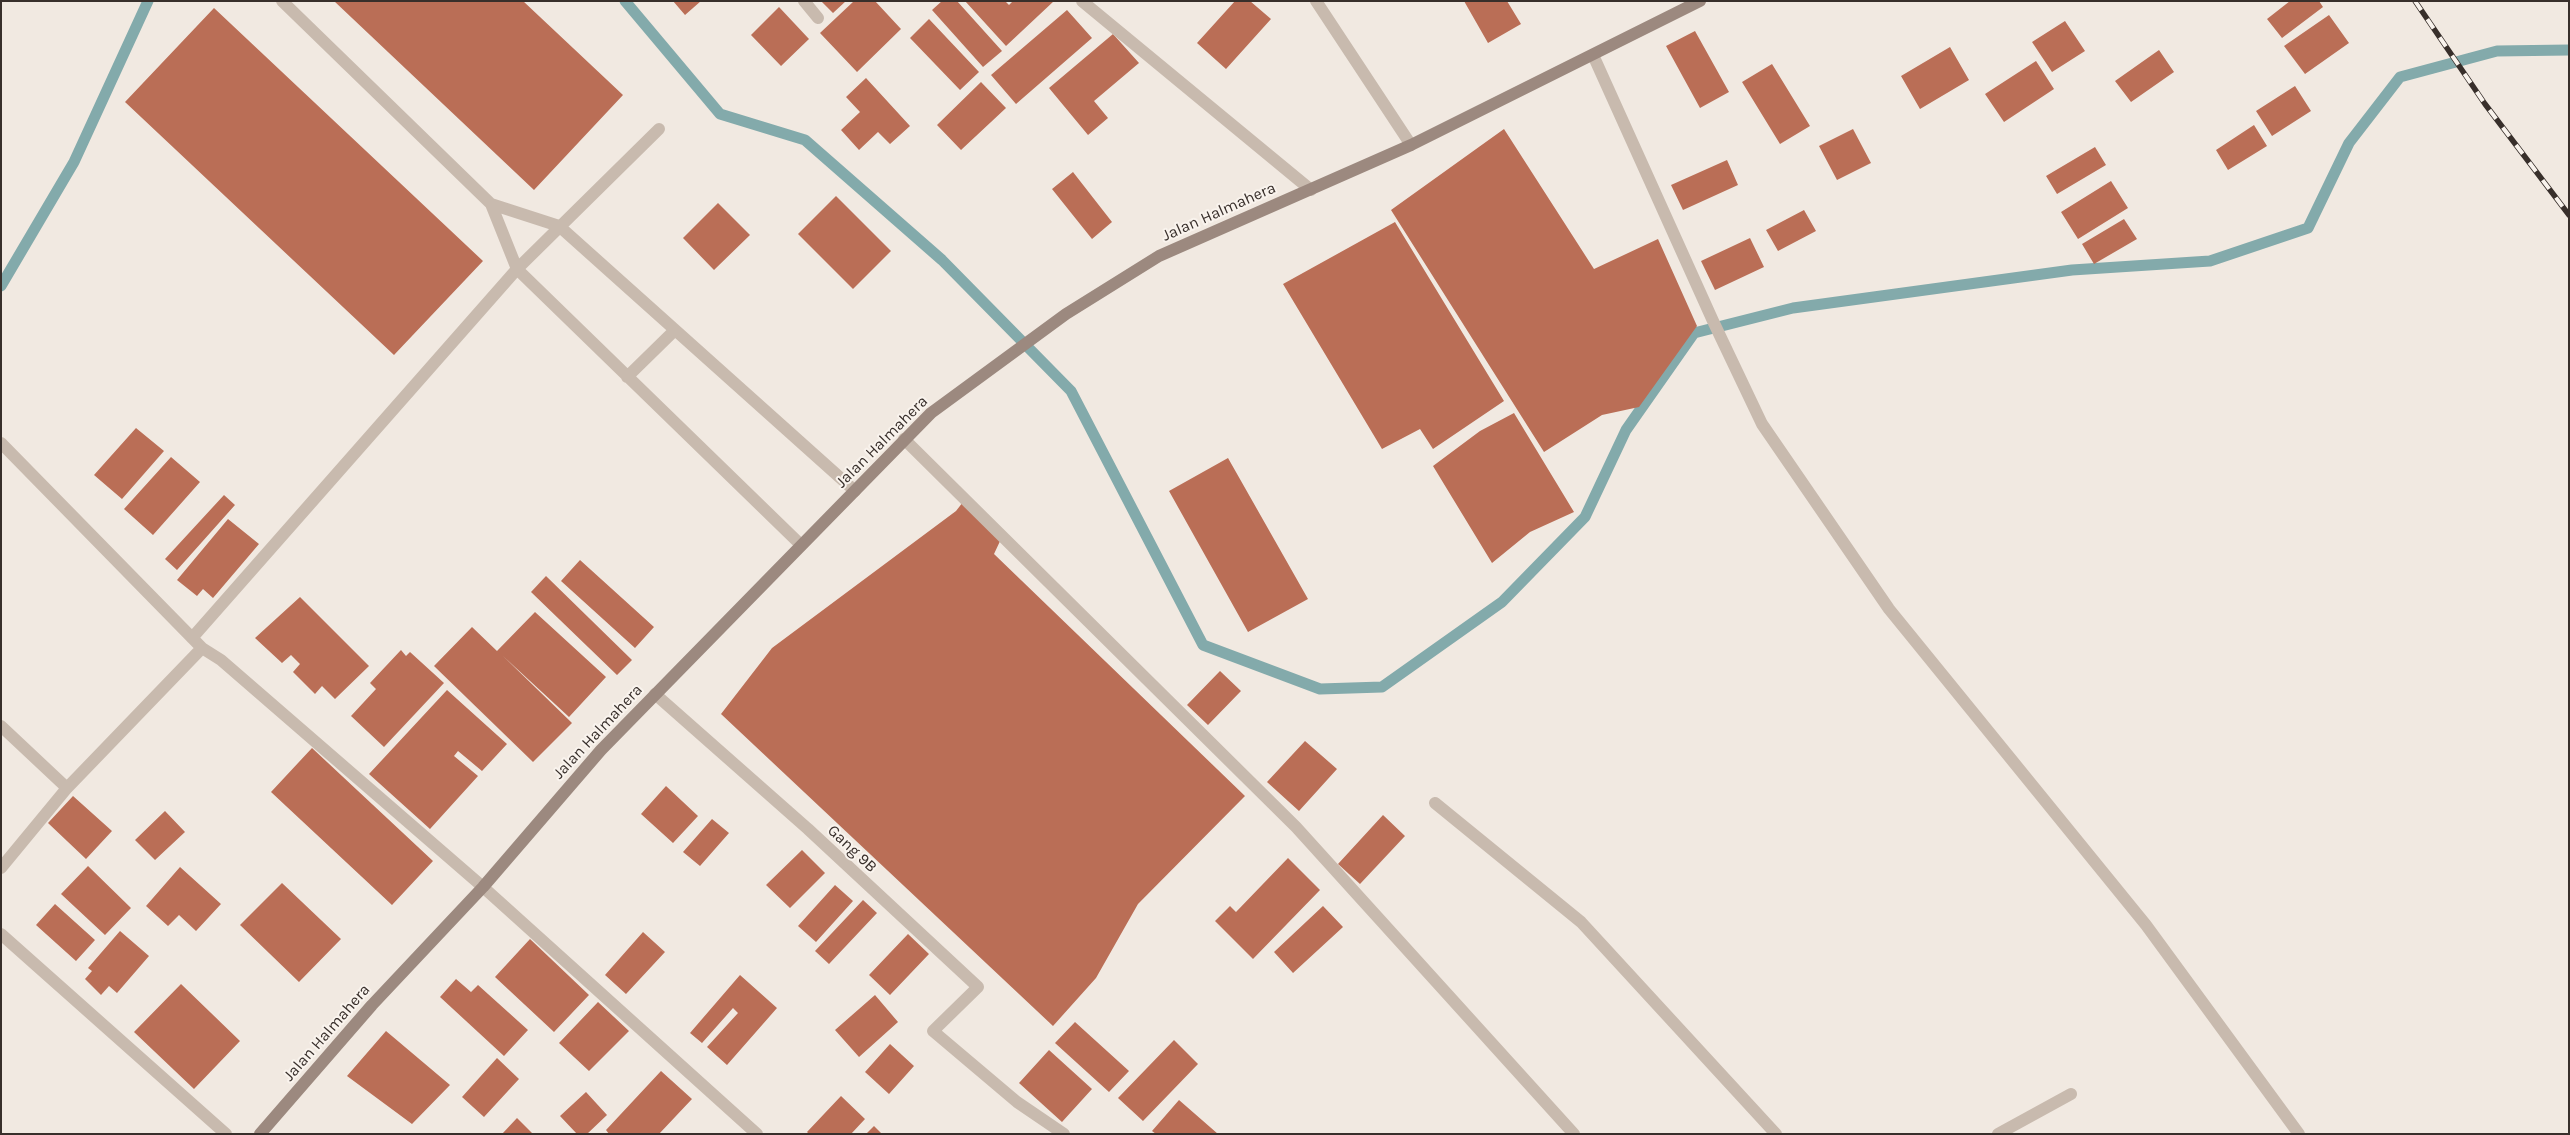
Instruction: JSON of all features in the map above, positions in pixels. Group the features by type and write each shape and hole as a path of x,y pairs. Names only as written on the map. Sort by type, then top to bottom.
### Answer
{"street":[{"path":"282,1 491,204 517,269 801,545"},
{"path":"804,1 818,18"},
{"path":"1082,1 1310,190"},
{"path":"1316,1 1412,145"},
{"name":"Jalan Halmahera","path":"260,1134 372,1005 483,887 601,750 931,413 1017,348 1066,314 1159,256 1412,145 1694,2"},
{"path":"1593,54 1712,321 1762,424 1889,610 2146,925 2299,1134"},
{"path":"192,638 517,269 659,129"},
{"path":"491,204 559,226 855,491"},
{"path":"628,377 675,330"},
{"path":"904,439 1296,827 1574,1134"},
{"path":"1,443 202,648 221,660 483,887 756,1134"},
{"path":"1,868 67,788 202,648"},
{"name":"Gang 9B","path":"655,694 808,830 978,987 933,1031 1017,1102 1064,1134"},
{"path":"1,726 67,788"},
{"path":"1435,803 1582,922 1776,1134"},
{"path":"1,934 226,1134"},
{"path":"1998,1134 2071,1094"}],"building":[{"path":"334,1 523,1 623,95 534,190"},
{"path":"673,1 701,1 685,15"},
{"path":"821,1 846,1 833,13"},
{"path":"854,1 875,1 901,29 857,72 820,33"},
{"path":"942,1 957,1 1002,51 983,67 932,10"},
{"path":"965,1 1005,1 1009,5 1013,1 1054,1 1006,46"},
{"path":"1235,1 1250,1 1271,19 1226,69 1197,43"},
{"path":"1464,1 1507,1 1521,24 1488,43"},
{"path":"2290,1 2319,1 2323,7 2282,38 2267,19"},
{"path":"779,7 809,39 781,66 751,35"},
{"path":"214,8 483,261 394,355 125,102"},
{"path":"1067,10 1092,38 1016,104 991,75"},
{"path":"2329,15 2349,43 2305,74 2284,46"},
{"path":"929,19 979,72 960,90 910,38"},
{"path":"2065,21 2085,51 2052,72 2032,42"},
{"path":"1695,31 1729,92 1700,108 1666,46"},
{"path":"1113,34 1139,63 1094,101 1108,118 1088,135 1049,88"},
{"path":"1950,47 1969,80 1920,109 1901,76"},
{"path":"2159,50 2174,72 2131,102 2115,81"},
{"path":"2036,61 2054,89 2004,122 1985,94"},
{"path":"1772,64 1810,126 1780,144 1742,82"},
{"path":"866,78 910,126 890,144 878,132 859,150 841,130 860,112 846,97"},
{"path":"981,82 1006,108 961,150 937,125"},
{"path":"2295,86 2311,111 2272,136 2256,111"},
{"path":"2254,125 2267,146 2228,170 2216,150"},
{"path":"1504,129 1594,269 1658,239 1697,326 1639,407 1602,415 1544,452 1391,210"},
{"path":"1853,129 1871,163 1837,180 1819,146"},
{"path":"2095,147 2106,165 2057,194 2046,176"},
{"path":"1727,160 1738,185 1683,210 1671,185"},
{"path":"1073,172 1112,222 1092,239 1052,189"},
{"path":"2111,181 2128,208 2078,239 2061,212"},
{"path":"836,196 891,251 853,289 798,234"},
{"path":"718,203 750,235 714,270 683,238"},
{"path":"1804,210 1816,231 1778,251 1766,230"},
{"path":"2124,219 2137,239 2094,264 2082,244"},
{"path":"1395,222 1504,401 1433,449 1420,429 1382,449 1283,284"},
{"path":"1750,238 1764,267 1715,290 1701,261"},
{"path":"1514,413 1574,512 1530,532 1492,563 1433,466 1480,431"},
{"path":"136,428 164,451 122,499 94,475"},
{"path":"171,457 200,482 153,535 124,509"},
{"path":"1228,458 1308,599 1248,632 1169,491"},
{"path":"224,495 235,505 177,570 165,559"},
{"path":"963,502 1001,539 994,554 1245,796 1138,904 1096,978 1053,1026 721,714 772,648 956,511"},
{"path":"228,519 259,544 213,598 203,589 197,596 177,580"},
{"path":"580,560 654,627 635,648 561,581"},
{"path":"546,576 632,660 617,675 531,592"},
{"path":"300,597 369,666 335,699 322,686 315,694 293,672 300,664 291,655 282,663 255,638"},
{"path":"535,612 606,677 569,717 503,656 572,723 533,762 434,666 472,627 497,651"},
{"path":"401,650 406,656 410,652 444,683 384,747 351,716 376,689 370,683"},
{"path":"1220,671 1241,691 1208,725 1187,705"},
{"path":"447,690 507,744 482,771 458,751 454,756 478,776 430,829 369,774"},
{"path":"1305,741 1337,769 1299,811 1267,782"},
{"path":"312,748 433,861 392,905 271,792"},
{"path":"666,786 698,816 673,843 641,814"},
{"path":"73,796 112,831 86,859 48,823"},
{"path":"165,811 185,832 155,860 135,840"},
{"path":"1383,815 1405,836 1360,884 1338,864"},
{"path":"712,819 729,833 700,866 683,852"},
{"path":"802,850 825,873 790,908 766,885"},
{"path":"1288,858 1320,890 1253,959 1215,921 1230,906 1236,912"},
{"path":"88,866 131,908 105,935 61,894"},
{"path":"180,867 221,904 196,931 179,915 168,926 146,906"},
{"path":"282,883 341,939 299,982 240,925"},
{"path":"835,885 853,901 816,942 798,926"},
{"path":"863,900 877,913 829,964 815,951"},
{"path":"55,904 95,940 76,961 36,925"},
{"path":"1323,906 1343,927 1293,973 1274,952"},
{"path":"120,931 149,956 117,993 109,986 101,995 85,979 92,971 88,968"},
{"path":"643,932 665,952 626,994 605,975"},
{"path":"908,934 929,954 890,995 869,975"},
{"path":"530,939 589,995 554,1032 495,977"},
{"path":"740,975 777,1008 727,1065 707,1047 738,1013 733,1008 702,1043 690,1033"},
{"path":"456,979 471,992 478,985 528,1030 504,1056 440,997"},
{"path":"181,984 240,1041 194,1089 134,1032"},
{"path":"875,995 898,1022 859,1057 835,1030"},
{"path":"598,1002 629,1031 589,1071 559,1043"},
{"path":"1075,1022 1129,1071 1109,1092 1055,1043"},
{"path":"386,1031 450,1085 412,1124 347,1076"},
{"path":"1174,1040 1198,1064 1143,1121 1118,1098"},
{"path":"890,1044 914,1066 889,1094 865,1072"},
{"path":"1049,1050 1092,1089 1062,1122 1019,1083"},
{"path":"497,1058 519,1079 484,1117 462,1097"},
{"path":"661,1071 692,1099 659,1134 609,1134 606,1130"},
{"path":"586,1092 607,1115 587,1134 577,1134 560,1116"},
{"path":"841,1096 865,1119 851,1134 809,1134 807,1132"},
{"path":"1179,1100 1218,1134 1156,1134 1152,1131"},
{"path":"517,1118 533,1134 502,1134"},
{"path":"874,1126 882,1134 866,1134"}],"waterway":[{"path":"1,286 74,162 148,1"},
{"path":"625,1 720,114 805,140 942,260 1071,391 1203,645 1320,689 1382,687 1502,602 1585,517 1626,430 1694,333 1793,308 2072,270 2210,261 2308,228 2349,143 2400,77 2497,51 2569,50"}],"railway":[{"path":"2415,1 2485,104 2569,215"}]}
